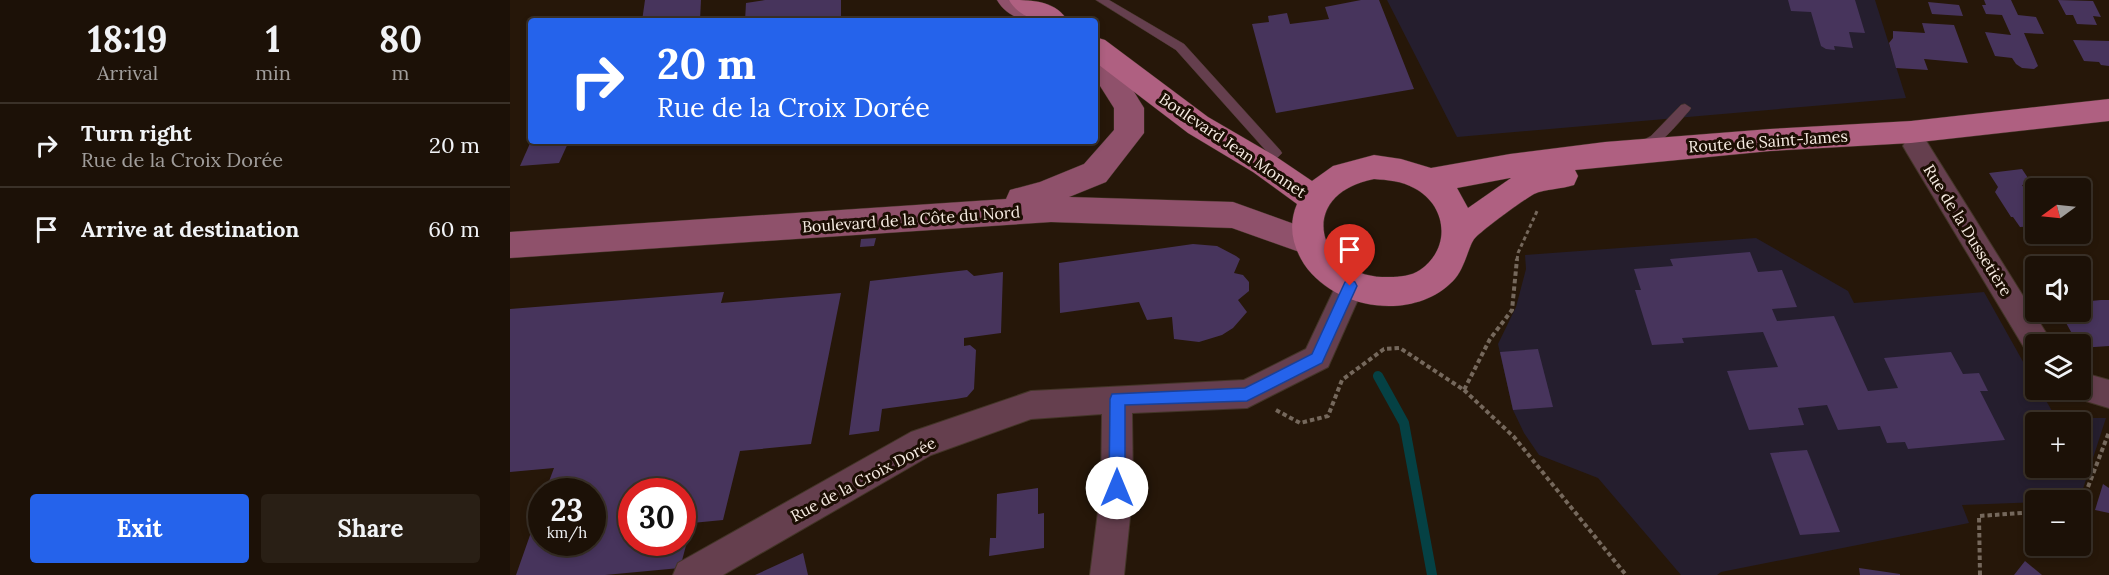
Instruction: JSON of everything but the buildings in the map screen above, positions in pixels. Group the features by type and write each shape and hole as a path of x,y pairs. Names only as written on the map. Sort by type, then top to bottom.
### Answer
{"main road":[{"path":"1010,0 1036,18"},
{"path":"1022,0 1049,18"},
{"name":"Boulevard Jean Monnet","path":"1098,49 1198,125 1264,164 1314,199"},
{"path":"946,216 1044,194 1095,172 1129,133 1129,108 1109,74 1098,65"},
{"name":"Route de Saint-James","path":"1429,181 1510,166 1627,152 1770,140 1911,132 2109,110"},
{"name":"Route de Saint-James","path":"1458,233 1527,183 1571,174 2109,130"},
{"path":"1374,167 1405,170 1429,181 1446,197 1459,223 1458,244 1452,260 1436,278 1413,289 1376,293 1350,286 1319,263 1308,242 1307,220 1314,199 1329,183 1349,172 1374,167"},
{"name":"Boulevard de la Côte du Nord","path":"510,245 1051,209 1233,214 1308,242"}],"street":[{"name":"Rue de la Dussetière","path":"1916,146 2031,334"},
{"name":"Rue de la Croix Dorée","path":"690,575 922,443 1031,405 1247,394 1317,358 1350,286"},
{"path":"2091,390 2109,394"},
{"path":"1107,575 1117,488 1118,399"}],"lane":[{"path":"1101,0 1180,47 1276,153 1264,164"},
{"path":"1627,152 1655,140 1685,108"}],"path":[{"path":"1464,390 1490,339 1512,310 1518,253 1541,202 1527,183"},
{"path":"1247,394 1300,423 1328,416 1342,380 1384,350 1400,348 1464,390 1514,437 1626,575"},
{"path":"2087,490 2109,432"},
{"path":"1980,575 1979,516 2025,513"}],"shaded area":[{"path":"1387,0 1875,0 1906,98 1457,137"},
{"path":"1756,238 1848,291 1854,303 1984,292 2025,365 2025,400 2046,400 2053,412 2025,412 2025,478 2086,478 2083,490 2025,490 2025,503 1962,505 1969,523 1721,572 1717,575 1681,575 1598,478 1539,455 1524,433 1513,410 1498,344 1516,307 1526,269 1525,255"},
{"path":"2091,418 2106,418 2091,464"}],"waterway":[{"path":"1378,376 1404,423 1432,575"}],"route":[{"path":"1117,488 1118,399 1247,394 1317,358 1350,286"}]}
